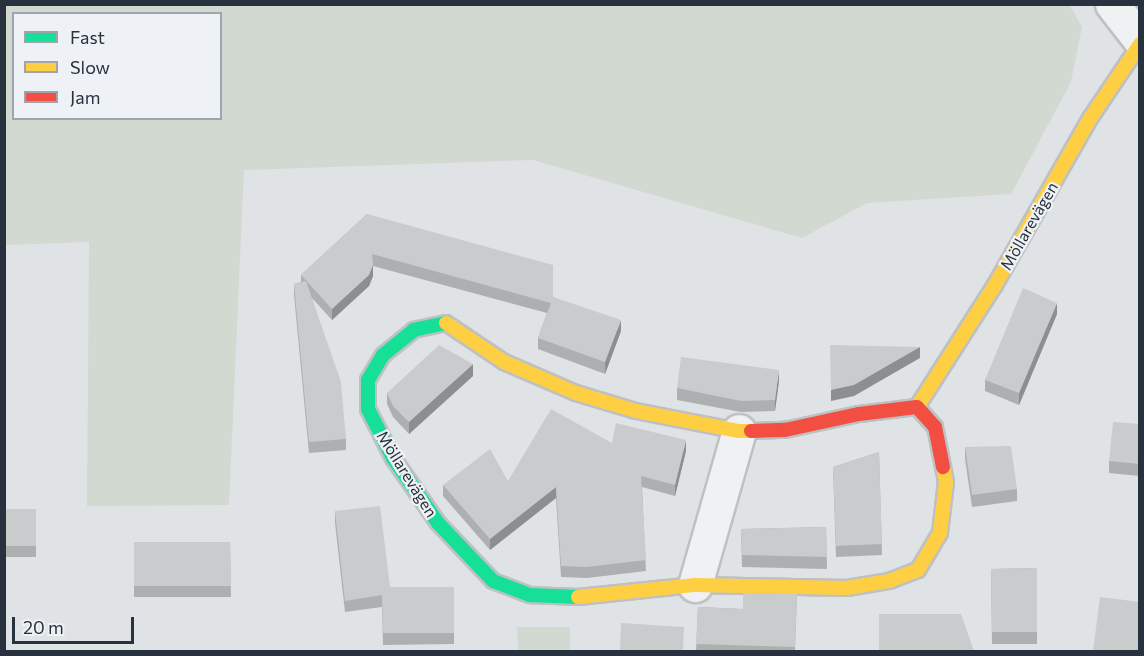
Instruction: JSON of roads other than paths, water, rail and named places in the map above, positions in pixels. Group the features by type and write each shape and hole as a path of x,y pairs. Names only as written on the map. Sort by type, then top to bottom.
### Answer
{"street":[{"path":"1112,4 1140,40"},
{"name":"Möllarevägen","path":"917,407 995,285 1091,117 1140,45"},
{"name":"Möllarevägen","path":"446,323 504,362 576,393 636,411 739,431 785,430 859,414 917,407 935,427 946,482 940,533 918,570 889,581 847,588 695,585 584,597 530,595 493,581 438,523 393,458 368,409 368,380 383,355 414,330 446,323"},
{"path":"695,585 739,431"}]}
